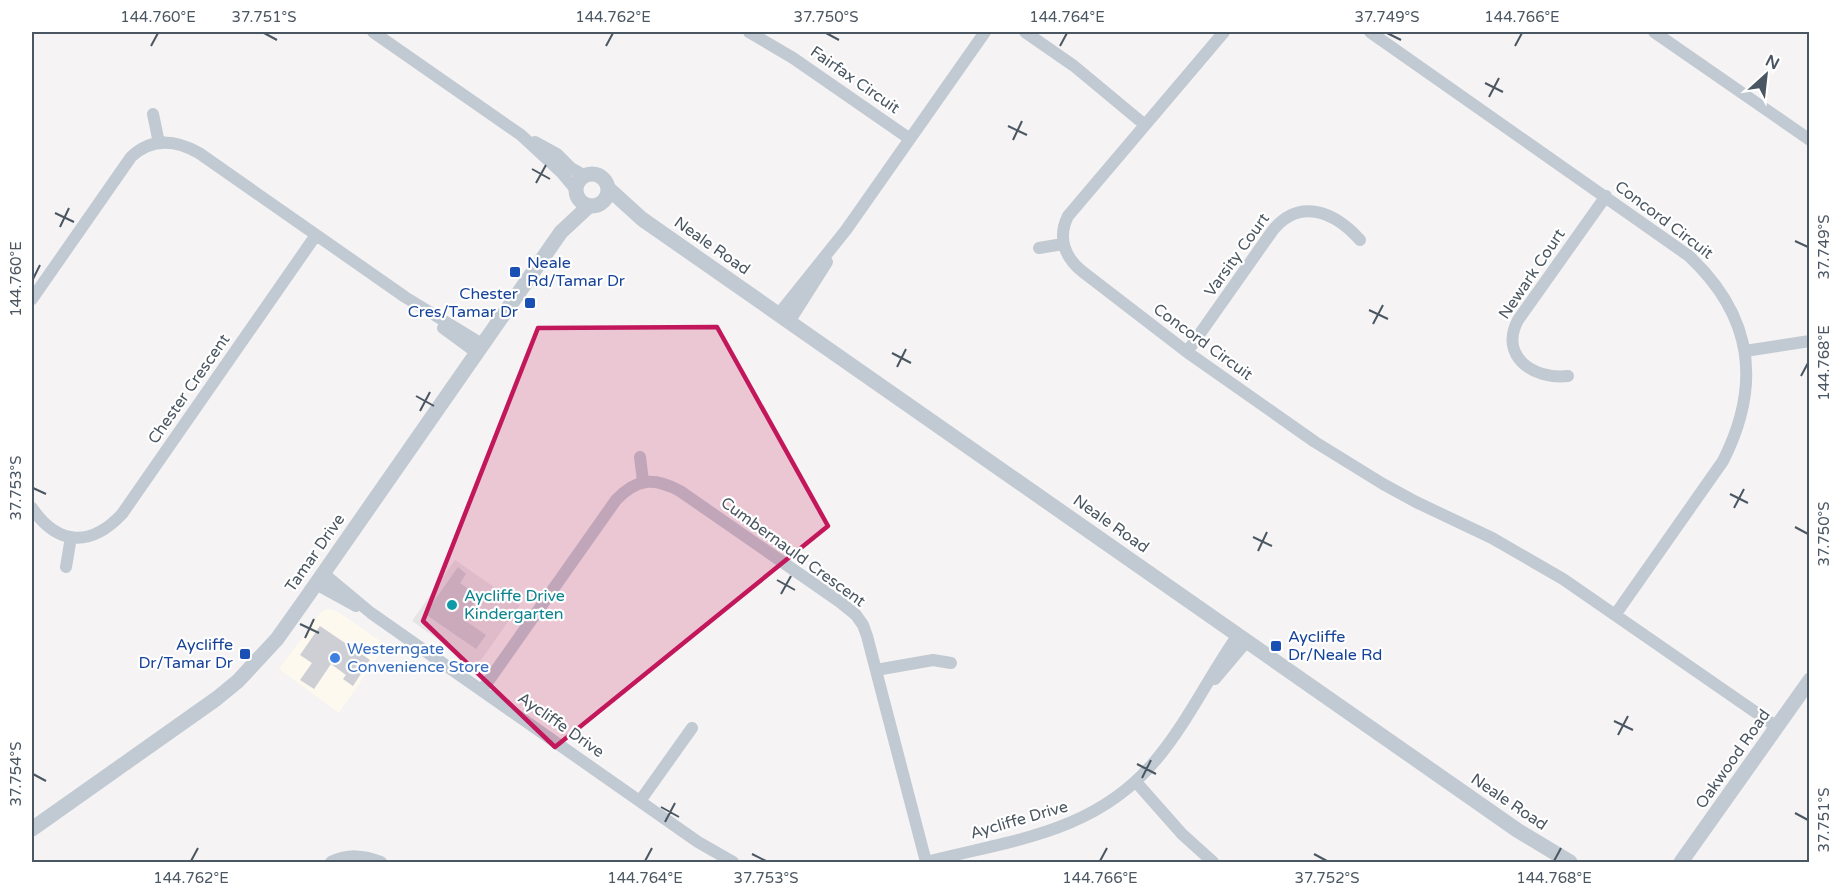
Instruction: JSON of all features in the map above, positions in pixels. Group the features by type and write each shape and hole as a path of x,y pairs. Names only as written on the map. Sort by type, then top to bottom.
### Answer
{"street":[{"path":"373,32 521,135 556,154 585,176"},
{"path":"783,318 816,281 846,230 985,32"},
{"path":"1025,32 1074,66 1145,125"},
{"path":"1039,248 1063,244 1063,226 1068,216 1224,32"},
{"name":"Concord Circuit","path":"1370,32 1672,242 1716,283 1736,320 1745,351 1747,389 1743,413 1734,439 1723,461 1616,615"},
{"path":"1654,32 1809,140"},
{"name":"Fairfax Circuit","path":"755,33 910,139"},
{"path":"153,114 159,143"},
{"path":"521,135 561,172 581,202 596,205 608,194 609,189 604,179 595,174 585,176 579,182 576,192"},
{"path":"32,299 139,149 159,143 179,143 199,153 479,348"},
{"name":"Neale Road","path":"609,189 642,219 1507,823 1566,861"},
{"name":"Tamar Drive","path":"32,829 216,699 238,681 277,639 561,232 576,192"},
{"name":"Newark Court","path":"1568,376 1548,376 1525,365 1513,351 1512,330 1606,196"},
{"name":"Tamar Drive","path":"561,232 596,205"},
{"name":"Neale Road","path":"596,205 642,219"},
{"name":"Varsity Court","path":"1187,352 1273,230 1291,214 1303,211 1327,215 1351,230 1360,240"},
{"name":"Chester Crescent","path":"71,537 88,538 112,525 122,514 316,235"},
{"name":"Concord Circuit","path":"1063,244 1077,268 1187,352 1353,467 1416,502 1529,558 1616,615 1777,727"},
{"path":"1745,351 1809,340"},
{"path":"482,690 608,509 623,492 643,482 640,457"},
{"name":"Cumbernauld Crescent","path":"643,482 668,484 680,490 849,609 863,625 926,862"},
{"path":"32,508 43,523 71,537 66,567"},
{"name":"Aycliffe Drive","path":"320,578 724,860"},
{"name":"Aycliffe Drive","path":"926,862 1019,840 1075,822 1096,812 1136,782 1156,761 1206,688 1227,667 1242,638"},
{"path":"876,670 924,661 951,663"},
{"name":"Oakwood Road","path":"1683,861 1809,680"},
{"path":"640,801 692,728"},
{"path":"1136,782 1182,834 1213,862"},
{"path":"331,862 355,856 381,862"}],"highlighted area":[{"path":"717,327 828,526 555,747 423,621 538,328"}],"shaded area":[{"path":"455,560 520,605 481,660 477,662 470,662 412,621"},
{"path":"327,609 337,611 386,645 339,713 279,669 321,612"}],"building":[{"name":"Aycliffe Drive Kindergarten","path":"458,567 466,574 460,583 479,596 463,619 486,635 476,649 425,614"},
{"name":"Westerngate Convenience Store","path":"320,626 370,660 353,686 343,679 346,675 331,664 314,689 300,680 312,663 300,655"}],"place":[{"name":"Neale Rd/Tamar Dr","path":"515,272"},
{"name":"Chester Cres/Tamar Dr","path":"530,303"},
{"name":"Aycliffe Drive Kindergarten","path":"452,605"},
{"name":"Aycliffe Dr/Neale Rd","path":"1276,646"},
{"name":"Aycliffe Dr/Tamar Dr","path":"245,654"},
{"name":"Westerngate Convenience Store","path":"335,658"}]}
